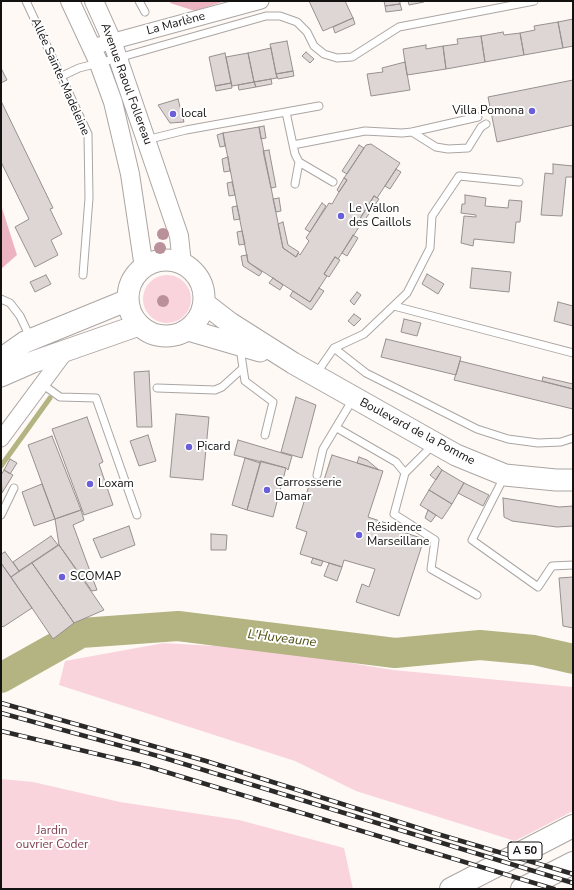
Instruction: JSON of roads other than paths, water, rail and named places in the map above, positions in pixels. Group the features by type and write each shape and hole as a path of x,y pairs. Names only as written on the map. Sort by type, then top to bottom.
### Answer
{"highway":[{"name":"A 50","path":"451,889 573,826"},
{"name":"A 50","path":"522,889 573,863"}],"main road":[{"path":"163,261 182,264 191,269 202,284 204,303 201,313 196,322 188,330 179,334 168,336 148,332 139,325 131,313 128,300 132,282 144,268 163,261"},
{"path":"1,359 28,341 128,300"},
{"name":"Boulevard de la Pomme","path":"204,303 230,323 293,363 434,444 456,455 505,475 556,480 573,480"},
{"path":"1,376 33,362 139,325"},
{"name":"Boulevard de la Pomme","path":"188,330 240,344 293,363"}],"street":[{"name":"Avenue Raoul Follereau","path":"70,1 95,55 113,102 130,174 144,268"},
{"name":"Avenue Raoul Follereau","path":"94,1 112,41 179,236 182,264"},
{"name":"La Marlène","path":"95,55 112,41 261,1"},
{"path":"130,174 156,168"},
{"path":"1,351 28,341"},
{"path":"1,439 67,350"},
{"path":"1,384 33,362"}],"lane":[{"name":"Allée Sainte-Madeleine","path":"26,1 88,134 89,198 83,275"},
{"path":"139,1 145,12"},
{"path":"62,76 78,68 95,55 118,58 266,16 280,16 297,22 307,32 314,46 324,54 337,58 352,57 399,27 534,1"},
{"path":"146,140 186,130 319,106"},
{"path":"286,112 295,154 299,162 333,182"},
{"path":"293,145 365,131 402,133 412,132 478,116"},
{"path":"412,132 436,147 448,149 468,148 481,127 486,124"},
{"path":"295,184 299,162"},
{"path":"315,375 334,348 364,334 407,293 430,248 432,216 459,176 519,182"},
{"path":"1,299 10,303 20,316 28,341"},
{"path":"394,306 573,353"},
{"path":"240,344 245,381 273,402 265,435"},
{"path":"334,348 366,373 477,429 508,439 538,444 561,442 573,438"},
{"path":"157,388 215,390 222,387 243,368"},
{"path":"42,384 60,397 96,398 137,515"},
{"path":"317,475 323,450 353,398"},
{"path":"336,428 396,462 405,473"},
{"path":"434,444 405,473 394,514 435,540 431,568 477,595"},
{"path":"505,475 472,540 538,587 552,566 573,565"},
{"path":"1,515 14,488"}],"waterway":[{"path":"1,466 50,398"},
{"name":"L'Huveaune","path":"1,678 81,633 178,626 395,653 480,645 534,650 573,659"}],"railway":[{"path":"1,703 206,761 434,833 573,874"},
{"path":"1,713 158,756 573,883"},
{"path":"1,731 143,765 554,889"}],"place":[{"name":"Villa Pomona","path":"532,111"},
{"name":"local","path":"173,114"},
{"name":"Le Vallon des Caillols","path":"341,216"},
{"name":"Picard","path":"189,447"},
{"name":"Loxam","path":"90,484"},
{"name":"Carrossserie Damar","path":"267,490"},
{"name":"Résidence Marseillane","path":"359,535"},
{"name":"SCOMAP","path":"62,577"}],"park label":[{"name":"Jardin ouvrier Coder","path":"52,838"}]}
